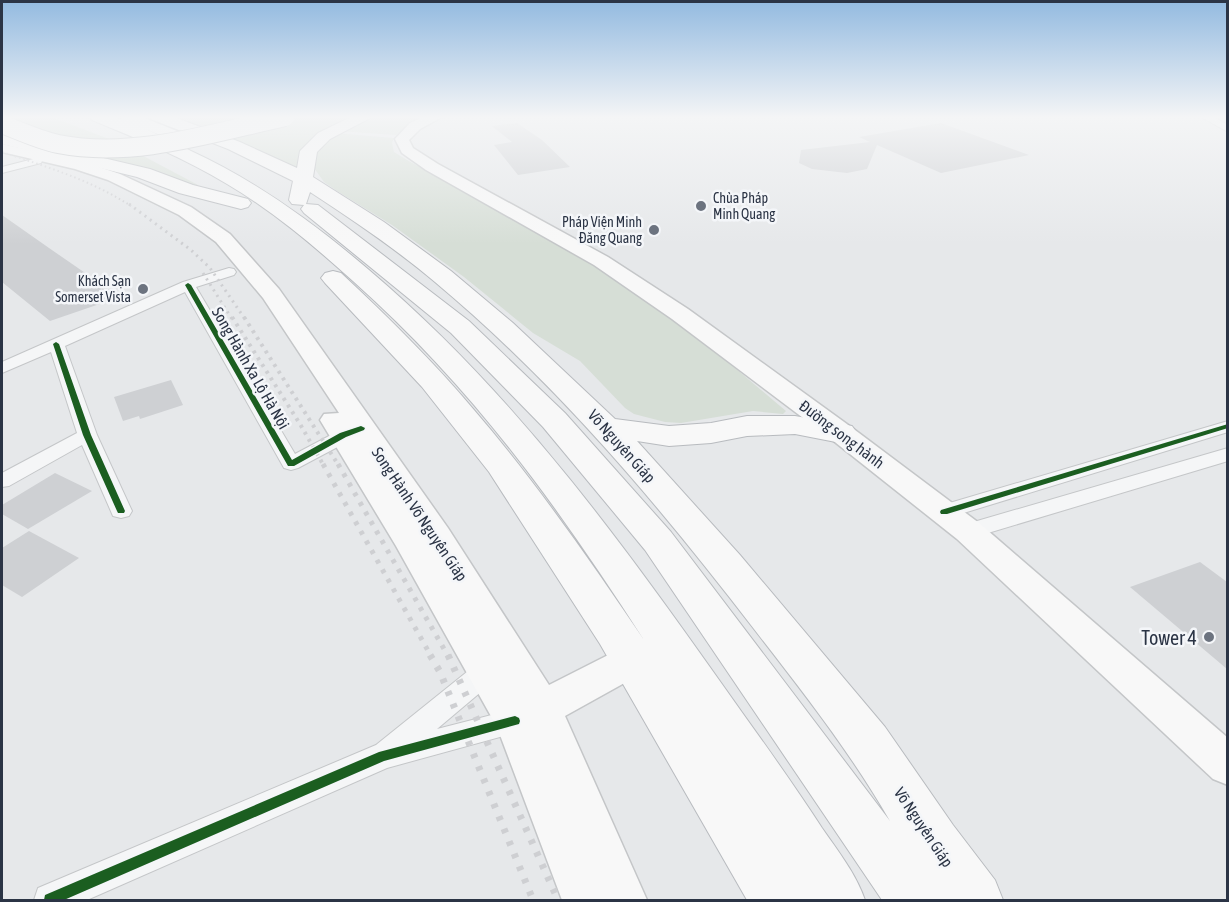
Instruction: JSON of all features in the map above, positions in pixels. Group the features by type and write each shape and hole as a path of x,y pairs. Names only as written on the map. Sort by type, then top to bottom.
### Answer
{"highway":[{"path":"63,159 142,173 186,189 241,203"},
{"name":"Võ Nguyên Giáp","path":"183,159 202,177 292,241 327,272 411,357 465,418 526,500 633,660 668,714 778,900"},
{"name":"Võ Nguyên Giáp","path":"196,159 272,205 321,241 389,299 454,365 536,457 603,548 720,718 837,900"},
{"name":"Võ Nguyên Giáp","path":"209,159 376,227 461,290 517,338 608,428 706,538 870,744 924,828 975,900"},
{"name":"Võ Nguyên Giáp","path":"253,159 311,200 460,327 554,420 651,532 915,900"},
{"path":"309,159 311,200 376,227"},
{"path":"608,428 669,436 711,434 747,426 795,425 841,433"},
{"path":"794,831 800,900"}],"main road":[{"name":"Song Hành Võ Nguyên Giáp","path":"50,159 148,202 272,294 352,431 437,536 499,663 623,900"},
{"name":"Đường song hành","path":"421,159 601,261 680,314 841,433 956,521 1227,765"},
{"path":"528,716 633,660"},
{"name":"Song Hành Võ Nguyên Giáp","path":"528,716 585,900"}],"street":[{"path":"2,170 35,159"},
{"path":"2,368 188,285 237,269"},
{"name":"Song Hành Xa Lộ Hà Nội","path":"188,285 291,464 352,431"},
{"path":"56,344 87,435 121,511"},
{"path":"956,521 1227,426"},
{"path":"2,481 87,435"},
{"path":"956,521 1227,454"},
{"path":"383,756 499,663"},
{"path":"50,900 383,756 528,716"}],"shaded area":[{"path":"97,159 149,159 198,185 193,186"},
{"path":"273,159 299,159 297,168 293,169"},
{"path":"315,159 406,159 597,266 689,329 786,411 783,414 753,411 681,423 665,422 634,414 625,408 580,361 533,333 464,277 392,225 324,182 314,168"}],"building":[{"path":"505,159 562,159 570,167 518,175"},
{"path":"800,159 871,159 867,169 847,173 812,169 799,163"},
{"path":"909,159 1009,159 941,173"},
{"path":"2,215 120,297 50,321 2,282"},
{"path":"171,380 183,405 140,419 139,416 123,421 114,397"},
{"path":"55,473 92,491 28,529 2,514 2,505"},
{"path":"29,531 79,558 22,597 2,585 2,548"},
{"name":"Tower 4","path":"1200,562 1227,582 1227,669 1130,587"}],"railway":[{"path":"23,159 84,181 131,206"},
{"path":"129,204 191,250 210,268 245,319"},
{"path":"203,273 232,319"},
{"path":"232,317 324,466"},
{"path":"244,317 339,466"},
{"path":"323,464 431,656"},
{"path":"338,464 448,656"},
{"path":"430,655 440,672 533,900"},
{"path":"448,655 558,900"}],"cycle path":[{"path":"188,285 291,464 343,435 361,428"},
{"path":"56,344 87,435 121,511"},
{"path":"944,512 1228,426"},
{"path":"50,900 383,756 515,721"}],"place":[{"name":"Chùa Pháp Minh Quang","path":"701,206"},
{"name":"Pháp Viện Minh Đăng Quang","path":"654,230"},
{"name":"Khách Sạn Somerset Vista","path":"143,289"},
{"name":"Tower 4","path":"1209,637"}]}
